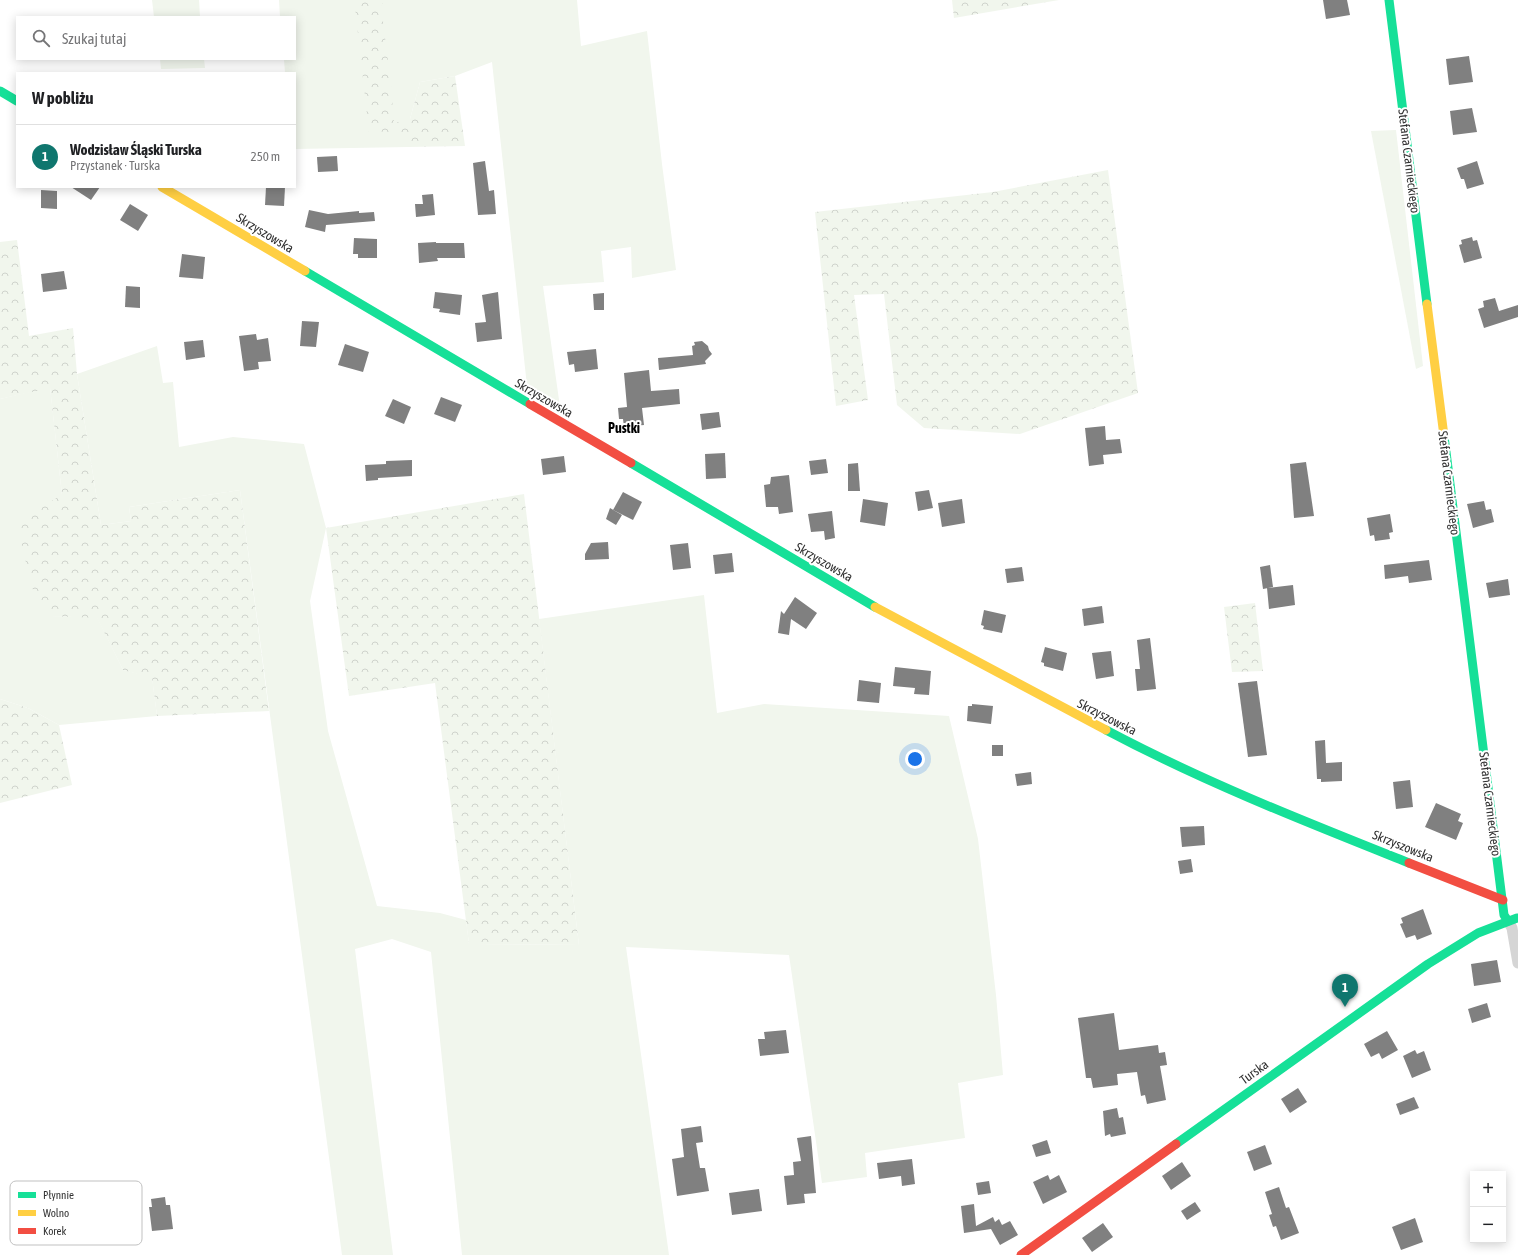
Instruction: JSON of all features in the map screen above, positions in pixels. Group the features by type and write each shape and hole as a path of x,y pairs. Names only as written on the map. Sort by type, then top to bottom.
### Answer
{"street":[{"name":"Stefana Czarnieckiego","path":"1389,0 1504,915 1513,919 1512,928 1518,963"},
{"path":"0,91 16,101"},
{"name":"Skrzyszowska","path":"164,188 888,615 1018,685 1158,758 1255,801 1503,900"},
{"name":"Turska","path":"1021,1255 1417,973 1478,933 1513,919"}],"green space":[{"path":"152,0 199,0 200,16 154,16"},
{"path":"279,0 577,0 581,46 647,31 676,270 632,278 631,247 601,251 604,282 543,286 560,407 527,386 492,62 455,76 420,82 410,119 409,147 296,149 296,72 285,72 284,60 296,60 296,16 280,16"},
{"path":"357,0 386,0 381,5 394,123 410,119 420,82 455,76 465,146 409,147 405,141 392,132 369,133 355,7"},
{"path":"952,0 1059,0 954,18"},
{"path":"160,60 204,60 205,68 161,69"},
{"path":"1396,130 1423,366 1416,369 1371,131"},
{"path":"1108,170 1138,393 1020,434 924,428 897,405 884,294 854,295 868,400 836,406 815,212 993,192"},
{"path":"17,240 29,336 73,328 77,374 101,525 131,521 129,507 240,490 269,711 157,716 152,678 123,670 97,618 50,616 32,588 16,521 62,495 50,388 0,399 0,242"},
{"path":"157,346 163,383 173,382 179,447 233,437 304,444 326,528 310,601 328,731 377,906 440,913 466,920 469,944 579,945 539,619 704,595 717,713 764,704 949,716 978,839 996,995 1003,1075 958,1083 965,1138 865,1153 867,1177 822,1183 789,955 626,947 669,1255 462,1255 431,952 392,939 355,949 393,1255 342,1255 240,490 129,507 131,521 101,525 77,374"},
{"path":"50,387 62,495 50,616 97,617 123,670 152,677 157,716 59,725 28,708 0,699 0,399"},
{"path":"524,494 579,945 469,944 435,683 349,696 326,528"},
{"path":"1255,603 1263,671 1232,672 1224,607"},
{"path":"0,699 28,708 59,725 72,785 0,803"}],"building":[{"path":"1323,0 1347,0 1350,15 1326,19"},
{"path":"1469,56 1473,82 1449,85 1446,59"},
{"path":"1472,108 1477,132 1453,135 1450,111"},
{"path":"337,156 338,171 318,172 317,157"},
{"path":"485,161 489,191 494,190 496,214 478,215 473,163"},
{"path":"1477,161 1484,184 1467,189 1464,179 1461,179 1457,168"},
{"path":"73,188 99,188 91,200"},
{"path":"266,188 285,188 284,206 265,205"},
{"path":"41,190 57,191 57,209 41,208"},
{"path":"433,194 435,215 416,217 415,204 423,204 422,195"},
{"path":"130,204 148,215 138,231 120,220"},
{"path":"309,210 328,214 359,211 359,213 374,212 375,221 326,225 325,232 305,227"},
{"path":"1472,237 1473,241 1477,240 1482,258 1464,263 1459,245 1462,244 1461,240"},
{"path":"354,238 377,239 377,258 358,258 358,254 353,254"},
{"path":"418,243 464,243 465,258 437,258 438,261 419,263"},
{"path":"182,254 205,257 203,279 179,277"},
{"path":"64,271 67,289 43,292 41,274"},
{"path":"126,286 140,287 140,308 125,307"},
{"path":"435,292 462,295 460,315 439,312 440,309 433,308"},
{"path":"498,292 502,339 477,342 475,323 486,322 482,295"},
{"path":"604,293 604,310 594,310 593,294"},
{"path":"1495,298 1499,311 1518,305 1518,317 1484,328 1478,309 1484,307 1483,301"},
{"path":"302,321 319,322 316,347 300,346"},
{"path":"256,334 257,340 268,338 271,361 258,362 259,369 244,371 239,336"},
{"path":"203,340 205,357 186,360 184,342"},
{"path":"702,341 708,346 712,354 705,361 706,364 659,370 658,358 693,355 692,346 695,345 694,342"},
{"path":"345,344 369,352 363,372 338,365"},
{"path":"596,349 598,369 575,372 574,364 569,365 567,352"},
{"path":"649,370 651,391 679,389 680,404 642,408 644,425 624,427 623,419 619,419 618,408 627,407 624,373"},
{"path":"441,397 462,405 455,422 434,414"},
{"path":"393,399 411,407 404,424 385,416"},
{"path":"719,412 721,427 702,430 700,414"},
{"path":"1105,426 1106,440 1120,439 1122,453 1103,455 1104,464 1089,466 1085,428"},
{"path":"725,453 726,478 706,479 705,454"},
{"path":"564,456 566,472 543,475 541,459"},
{"path":"826,459 828,473 811,475 809,461"},
{"path":"412,460 412,476 378,478 378,480 366,481 365,465 386,464 386,461"},
{"path":"1306,462 1314,516 1294,518 1290,464"},
{"path":"858,463 860,491 848,491 848,464"},
{"path":"789,475 793,512 779,514 778,507 766,507 764,485 770,484 771,477"},
{"path":"929,490 933,508 918,511 915,492"},
{"path":"623,492 642,502 633,520 613,510"},
{"path":"863,499 888,503 885,526 860,522"},
{"path":"962,499 965,523 942,527 938,503"},
{"path":"1484,501 1486,510 1491,509 1494,522 1473,528 1467,504"},
{"path":"610,508 622,515 616,525 606,519"},
{"path":"832,511 835,538 825,540 824,531 811,532 808,514"},
{"path":"1390,514 1393,532 1389,533 1390,539 1375,541 1374,535 1370,536 1367,518"},
{"path":"608,542 609,559 585,560 585,554 591,543"},
{"path":"688,543 691,568 673,570 670,545"},
{"path":"732,553 734,572 715,574 713,555"},
{"path":"1429,560 1432,580 1409,583 1408,576 1385,579 1384,565"},
{"path":"1270,565 1273,587 1263,589 1260,567"},
{"path":"1022,567 1024,581 1007,583 1005,569"},
{"path":"1508,579 1510,595 1489,598 1486,583"},
{"path":"1293,585 1295,605 1269,609 1267,588"},
{"path":"795,597 817,613 806,629 791,619 789,635 778,633 781,611 784,614"},
{"path":"1102,606 1104,623 1084,626 1082,609"},
{"path":"984,610 1006,615 1002,633 983,629 984,626 981,625"},
{"path":"1150,638 1156,689 1137,691 1135,669 1140,669 1137,640"},
{"path":"1045,647 1067,653 1063,671 1044,666 1044,663 1041,662"},
{"path":"1111,651 1114,676 1096,679 1092,653"},
{"path":"895,667 931,671 929,695 914,694 915,688 893,686"},
{"path":"859,680 881,683 879,703 857,701"},
{"path":"1257,681 1267,755 1248,757 1238,683"},
{"path":"972,704 993,706 991,724 967,721 968,706 972,706"},
{"path":"1325,740 1326,763 1342,762 1342,781 1321,782 1321,779 1317,779 1315,741"},
{"path":"992,745 1003,745 1003,756 992,756"},
{"path":"1031,772 1032,784 1017,786 1015,774"},
{"path":"1410,780 1413,807 1396,809 1393,782"},
{"path":"1436,803 1461,814 1458,821 1463,823 1456,840 1425,827"},
{"path":"1204,826 1205,845 1182,847 1180,827"},
{"path":"1191,859 1193,872 1180,874 1178,861"},
{"path":"1423,909 1432,934 1417,940 1415,935 1406,938 1400,924 1403,923 1401,918"},
{"path":"1497,960 1501,982 1474,986 1471,964"},
{"path":"1487,1003 1491,1017 1472,1023 1468,1009"},
{"path":"1114,1013 1119,1050 1158,1045 1159,1053 1165,1052 1167,1065 1160,1066 1166,1100 1147,1104 1145,1095 1141,1096 1137,1072 1117,1074 1118,1085 1093,1088 1091,1078 1086,1078 1078,1018"},
{"path":"786,1030 789,1053 760,1056 758,1039 765,1039 764,1032"},
{"path":"1387,1031 1398,1050 1382,1059 1379,1053 1371,1057 1364,1044"},
{"path":"1415,1050 1417,1054 1424,1051 1431,1070 1412,1078 1403,1056"},
{"path":"1298,1088 1307,1102 1290,1113 1281,1099"},
{"path":"1414,1097 1419,1108 1400,1115 1396,1104"},
{"path":"1117,1108 1119,1118 1123,1117 1126,1134 1111,1137 1110,1134 1105,1136 1103,1111"},
{"path":"701,1126 703,1142 696,1143 700,1168 705,1168 709,1191 677,1196 672,1159 684,1157 681,1129"},
{"path":"811,1136 816,1193 804,1194 805,1203 787,1205 784,1176 794,1175 793,1162 801,1161 797,1138"},
{"path":"1047,1140 1051,1153 1036,1157 1032,1145"},
{"path":"1265,1145 1272,1164 1254,1171 1247,1152"},
{"path":"912,1159 915,1184 902,1186 901,1176 879,1179 877,1163"},
{"path":"1182,1162 1191,1176 1171,1190 1162,1176"},
{"path":"1048,1175 1050,1180 1059,1175 1067,1192 1043,1204 1033,1182"},
{"path":"989,1181 991,1193 978,1195 976,1183"},
{"path":"1279,1187 1286,1208 1289,1207 1299,1233 1281,1240 1276,1226 1273,1227 1269,1215 1272,1214 1265,1192"},
{"path":"759,1189 762,1211 732,1215 729,1193"},
{"path":"165,1197 166,1205 170,1205 173,1229 152,1231 149,1207 152,1207 151,1199"},
{"path":"1195,1202 1201,1211 1187,1220 1181,1211"},
{"path":"974,1204 976,1226 993,1217 995,1222 999,1219 1002,1225 1010,1221 1018,1235 1000,1245 991,1229 964,1233 961,1206"},
{"path":"1415,1218 1423,1242 1401,1250 1392,1227"},
{"path":"1103,1223 1113,1237 1092,1252 1082,1238"}],"traffic: fast":[{"path":"1389,0 1427,304"},
{"path":"0,91 16,100"},
{"path":"305,271 530,404"},
{"path":"1444,436 1504,915 1508,921"},
{"path":"631,463 875,607"},
{"path":"1106,730 1218,784 1294,817 1409,863"},
{"path":"1176,1144 1428,964 1478,933 1517,918"}],"traffic: slow":[{"path":"164,188 305,271"},
{"path":"1427,304 1444,436"},
{"path":"875,607 1106,730"}],"traffic: jam":[{"path":"530,404 631,463"},
{"path":"1409,863 1503,900"},
{"path":"1021,1255 1176,1144"}],"place":[{"name":"Wodzisław Śląski Turska","path":"1345,1007"}],"district":[{"name":"Pustki","path":"624,428"}]}
